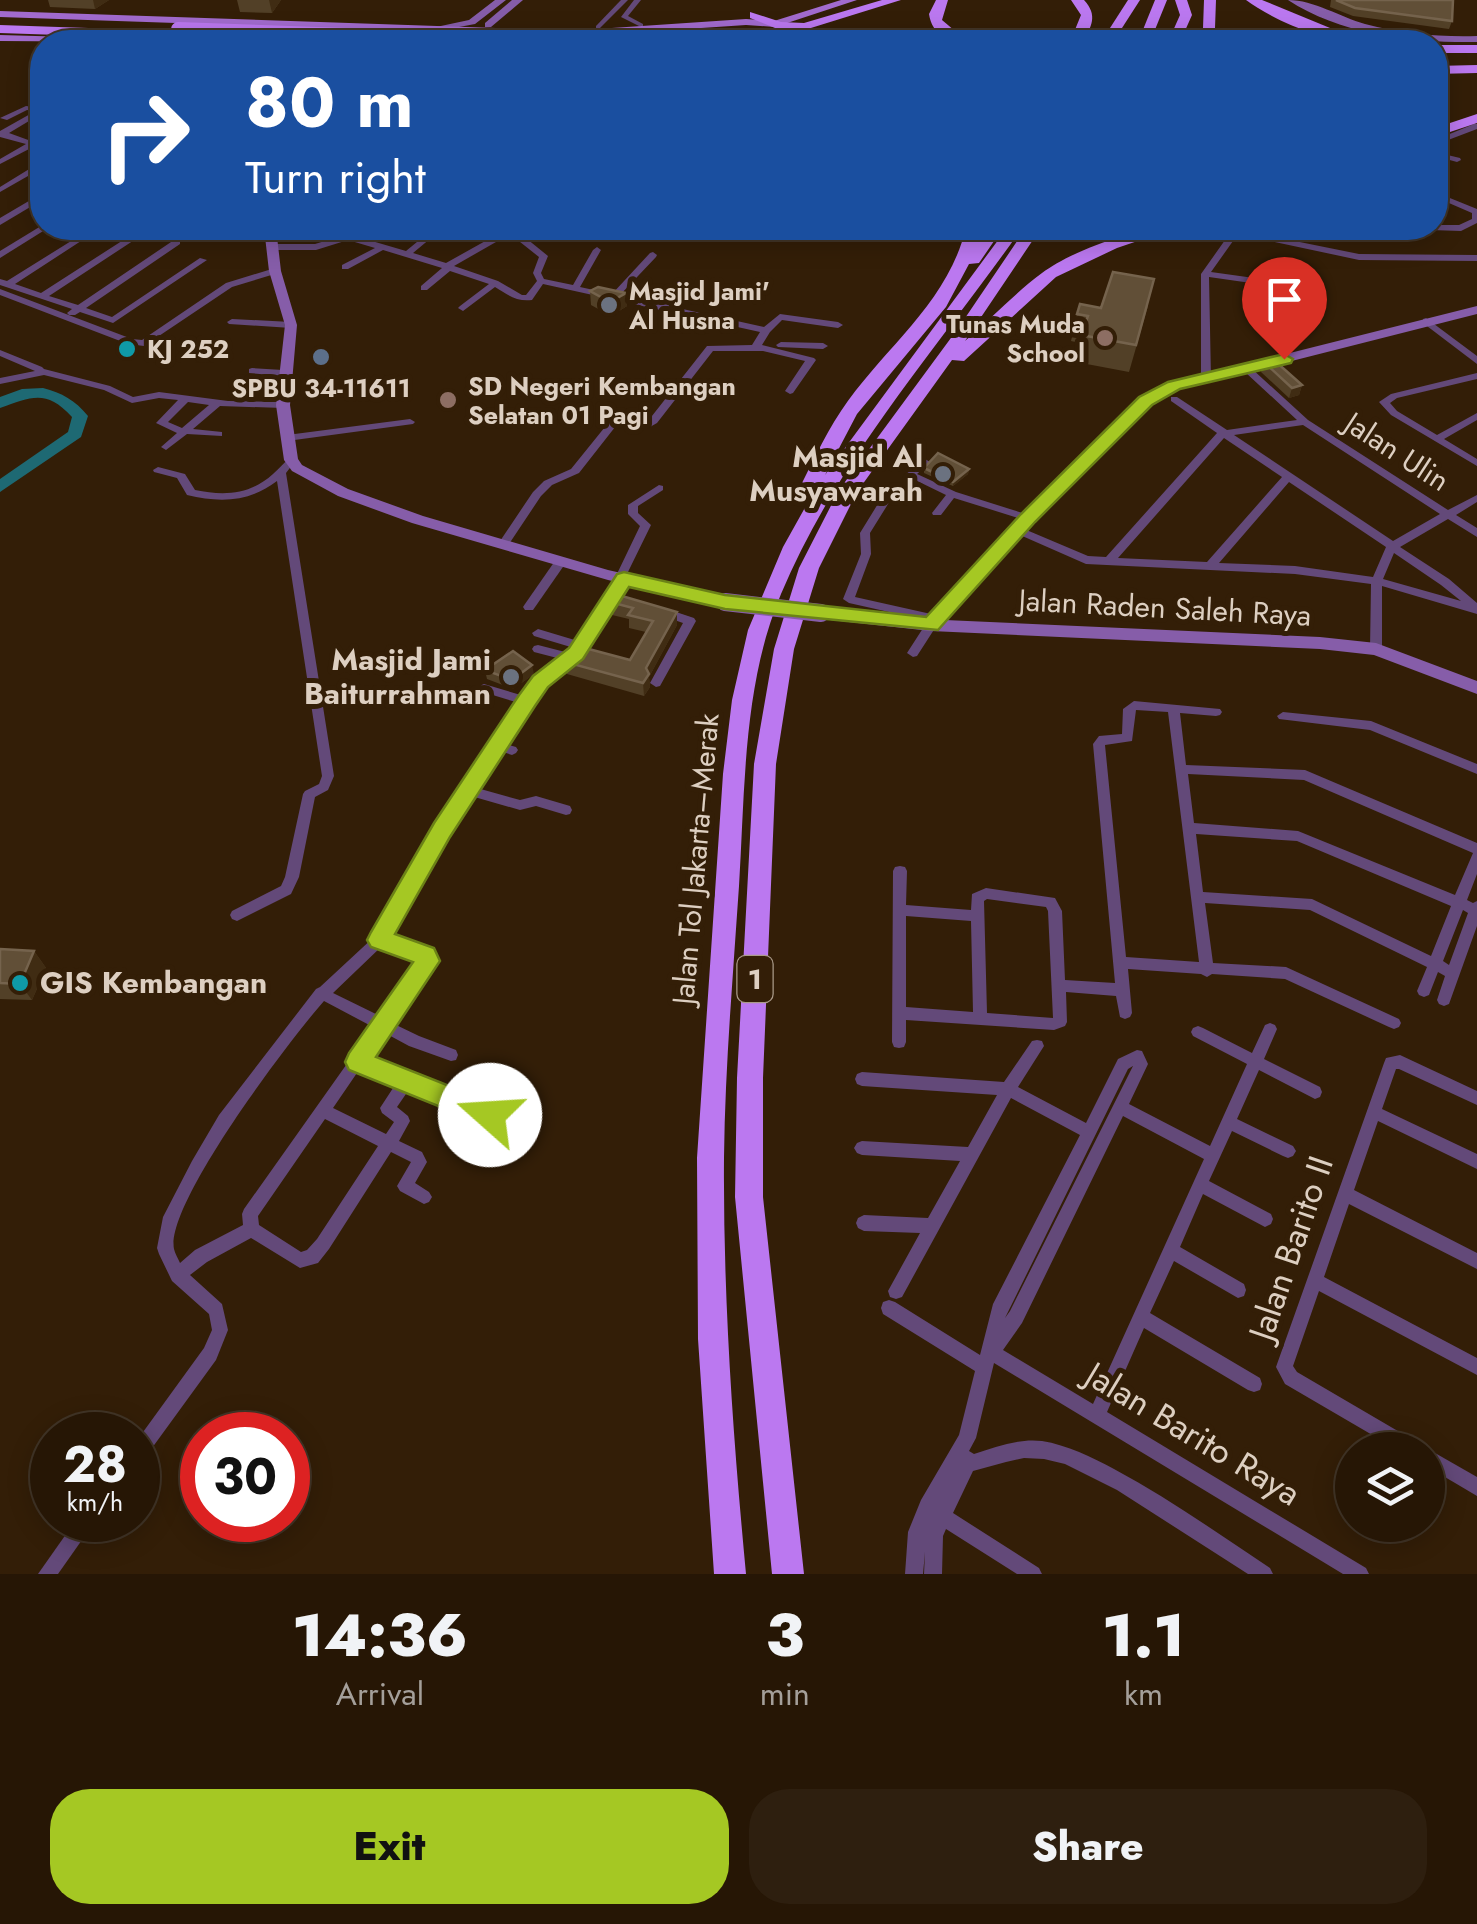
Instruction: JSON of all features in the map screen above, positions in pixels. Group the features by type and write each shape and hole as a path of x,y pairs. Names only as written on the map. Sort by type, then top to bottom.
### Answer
{"highway":[{"path":"754,15 791,26 880,0"},
{"path":"796,30 896,0"},
{"path":"942,0 934,13 936,24 945,30"},
{"path":"1078,0 1086,8 1088,21 1083,30"},
{"path":"1114,30 1134,0"},
{"path":"1134,30 1146,0"},
{"path":"1149,30 1161,0"},
{"path":"1179,30 1186,15 1182,0"},
{"path":"1208,30 1210,0"},
{"path":"1257,3 1325,30"},
{"path":"0,25 25,15"},
{"path":"0,25 30,30"},
{"path":"0,25 157,30"},
{"path":"1448,56 1477,58"},
{"path":"1448,66 1477,58"},
{"path":"1448,115 1477,105"},
{"path":"1448,129 1477,118"},
{"path":"940,304 971,240"},
{"path":"982,247 983,240"},
{"path":"768,601 783,544 841,424 940,304 987,240"},
{"name":"Jalan Tol Jakarta–Merak","path":"730,1574 716,1426 710,1196 713,1078 736,758 768,601 822,493 853,442 1005,240"},
{"name":"Jalan Tol Jakarta–Merak","path":"788,1574 749,1197 750,1078 765,764 784,649 809,568 848,490 966,329 1025,240"},
{"path":"966,329 1038,240"},
{"path":"916,397 1050,274 1128,240"}],"main road":[{"path":"422,30 472,22 501,0"},
{"path":"475,30 498,19 518,0"},
{"path":"621,30 746,22 775,24 787,13 829,0"},
{"path":"588,30 787,13 852,0"},
{"path":"1293,0 1371,30"},
{"path":"25,15 343,30"},
{"path":"498,19 521,30"},
{"path":"0,25 37,30"},
{"path":"328,27 334,30"},
{"path":"1448,40 1477,39"},
{"path":"271,240 291,325 283,372 283,405 298,467"},
{"path":"933,622 1028,518 1146,401 1164,389 1476,310"},
{"name":"Jalan Raden Saleh Raya","path":"298,467 366,502 622,578 725,602 933,622 1320,642 1376,649 1477,688"}],"street":[{"path":"598,28 626,0"},
{"path":"638,0 624,18 640,25"},
{"path":"4,118 30,109"},
{"path":"0,134 30,118"},
{"path":"23,122 30,125"},
{"path":"1448,138 1477,126"},
{"path":"0,134 30,143"},
{"path":"0,162 30,145"},
{"path":"1448,158 1456,160"},
{"path":"0,190 30,172"},
{"path":"1448,200 1477,212 1476,220 1467,226 1448,227"},
{"path":"0,222 30,204"},
{"path":"0,255 30,237"},
{"path":"2,286 77,240"},
{"path":"41,297 127,240"},
{"path":"272,247 316,247 335,240"},
{"path":"357,240 495,283 525,299 542,281"},
{"path":"406,254 424,240"},
{"path":"424,288 491,240"},
{"path":"519,240 545,258 537,274 542,281 616,294 766,330"},
{"path":"1206,379 1206,274 1229,240"},
{"path":"1274,240 1359,257 1477,258"},
{"path":"71,313 177,242"},
{"path":"345,267 380,248"},
{"path":"576,287 597,250"},
{"path":"616,294 653,255"},
{"path":"2,286 71,313 106,320 119,318 203,260"},
{"path":"1206,274 1302,287 1310,272"},
{"path":"2,286 41,297 131,342 144,343 235,283 276,273"},
{"path":"462,308 495,283"},
{"path":"663,308 680,284"},
{"path":"760,348 766,330 784,316 838,326"},
{"path":"1426,321 1477,361"},
{"path":"232,322 291,325"},
{"path":"503,544 536,494 575,472 616,418 646,424 654,421 710,348 822,346"},
{"path":"760,348 811,360 790,391"},
{"path":"0,353 44,372 107,388 132,400 159,394 217,403 283,405"},
{"name":"Jalan Ulin","path":"1248,370 1305,422 1477,533"},
{"path":"252,371 283,372"},
{"path":"0,381 44,372"},
{"path":"1477,376 1386,399 1385,407 1477,463"},
{"path":"186,398 161,420 164,425 218,434"},
{"path":"1174,400 1477,609"},
{"path":"166,447 217,403"},
{"path":"1437,440 1477,416"},
{"path":"288,438 410,422"},
{"path":"1109,561 1222,434 1305,422"},
{"path":"925,462 910,475 952,494 1028,518"},
{"path":"158,470 179,475 191,494 227,500 260,490 280,473 298,467"},
{"path":"237,915 277,898 286,890 309,794 324,787 328,776 280,473"},
{"path":"1210,566 1288,477"},
{"path":"160,1422 210,1354 220,1330 216,1310 178,1275 165,1248 184,1190 224,1120 321,993 380,940 468,790 504,748 540,682 582,646 612,598 646,524 633,514 633,505 658,488"},
{"path":"937,513 952,494"},
{"path":"888,496 865,533 866,554 849,599 933,622 913,653"},
{"path":"1376,649 1377,581 1392,547 1477,498"},
{"path":"1017,530 1077,557 1295,570 1377,581 1477,609"},
{"path":"529,608 561,561"},
{"path":"612,598 630,603"},
{"path":"649,608 690,620 656,683"},
{"path":"538,633 582,646"},
{"path":"538,649 572,658"},
{"path":"474,698 484,688 527,701"},
{"path":"1125,1012 1099,744 1103,738 1128,738 1131,706 1216,712"},
{"path":"1173,708 1206,971"},
{"path":"1284,716 1359,724 1477,769"},
{"path":"1359,724 1368,732 1477,776"},
{"path":"1181,768 1305,776 1477,849"},
{"path":"468,790 520,805 536,801 566,810"},
{"path":"1188,828 1298,836 1476,909 1444,1000"},
{"path":"1424,991 1477,857"},
{"path":"899,1042 900,871"},
{"path":"899,1014 1060,1022 1055,911 1050,902 982,894 977,898 980,1018"},
{"path":"1197,897 1312,905 1454,973"},
{"path":"900,910 976,916"},
{"path":"380,940 427,958 358,1062 252,1207 248,1223 251,1228 291,1256 300,1260 312,1257 390,1145 403,1120 387,1108 405,1083"},
{"path":"1121,963 1292,974 1394,1023"},
{"path":"1060,986 1123,990"},
{"path":"321,993 451,1055"},
{"path":"1097,1414 1270,1029"},
{"path":"1198,1032 1315,1092"},
{"path":"896,1291 1008,1089 1038,1046"},
{"path":"932,1574 934,1511 968,1436 988,1360 1016,1317 1048,1234 1089,1132 1123,1064 1137,1056 1141,1064 1121,1107 1048,1234"},
{"name":"Jalan Barito II","path":"1384,1432 1286,1373 1284,1367 1394,1061 1477,1098"},
{"path":"358,1062 490,1115"},
{"path":"862,1078 1008,1089 1089,1132"},
{"path":"1121,1107 1214,1156"},
{"path":"322,1111 417,1157 419,1162 405,1186 424,1197"},
{"path":"1374,1112 1477,1162"},
{"path":"1229,1122 1288,1152"},
{"path":"862,1148 971,1154"},
{"path":"1201,1185 1265,1219"},
{"path":"1345,1194 1477,1261"},
{"path":"864,1223 931,1226"},
{"path":"178,1275 200,1256 251,1228"},
{"path":"1171,1251 1238,1290"},
{"path":"1314,1280 1477,1368"},
{"name":"Jalan Barito Raya","path":"889,1308 1097,1414 1360,1574"},
{"path":"1141,1317 1254,1384"},
{"path":"968,1436 969,1464"},
{"path":"914,1574 917,1532 969,1464 1013,1450 1046,1450 1086,1464 1264,1574"},
{"path":"1445,1468 1477,1486"},
{"path":"934,1511 1033,1574"},
{"path":"47,1574 71,1542"}],"building":[{"path":"1336,0 1453,0 1452,21 1355,8"},
{"path":"1113,272 1154,279 1136,345 1081,335 1088,316 1077,314 1080,304 1101,308"},
{"path":"598,287 626,293 610,302 590,291"},
{"path":"1275,361 1302,385 1292,388 1265,363"},
{"path":"938,453 969,469 953,482 924,468"},
{"path":"615,594 677,612 646,668 649,674 643,683 565,662 581,647 630,660 653,621 628,615 633,608 610,602"},
{"path":"513,651 532,665 512,680 485,670"},
{"path":"0,949 34,951 20,984 0,983"}],"waterway":[{"path":"0,403 22,394 43,393 62,400 80,416 75,434 0,487"}],"place":[{"name":"Masjid Jami' Al Husna","path":"609,305"},
{"name":"Tunas Muda School","path":"1105,338"},
{"name":"KJ 252","path":"127,349"},
{"name":"SPBU 34-11611","path":"321,357"},
{"name":"SD Negeri Kembangan Selatan 01 Pagi","path":"448,400"},
{"name":"Masjid Al Musyawarah","path":"943,474"},
{"name":"Masjid Jami Baiturrahman","path":"511,677"},
{"name":"GIS Kembangan","path":"20,983"}],"route":[{"path":"490,1115 358,1062 427,961 427,956 380,940 442,830 527,701 540,682 576,654 624,579 725,602 930,625 1028,518 1146,401 1174,385 1284,359"}]}
